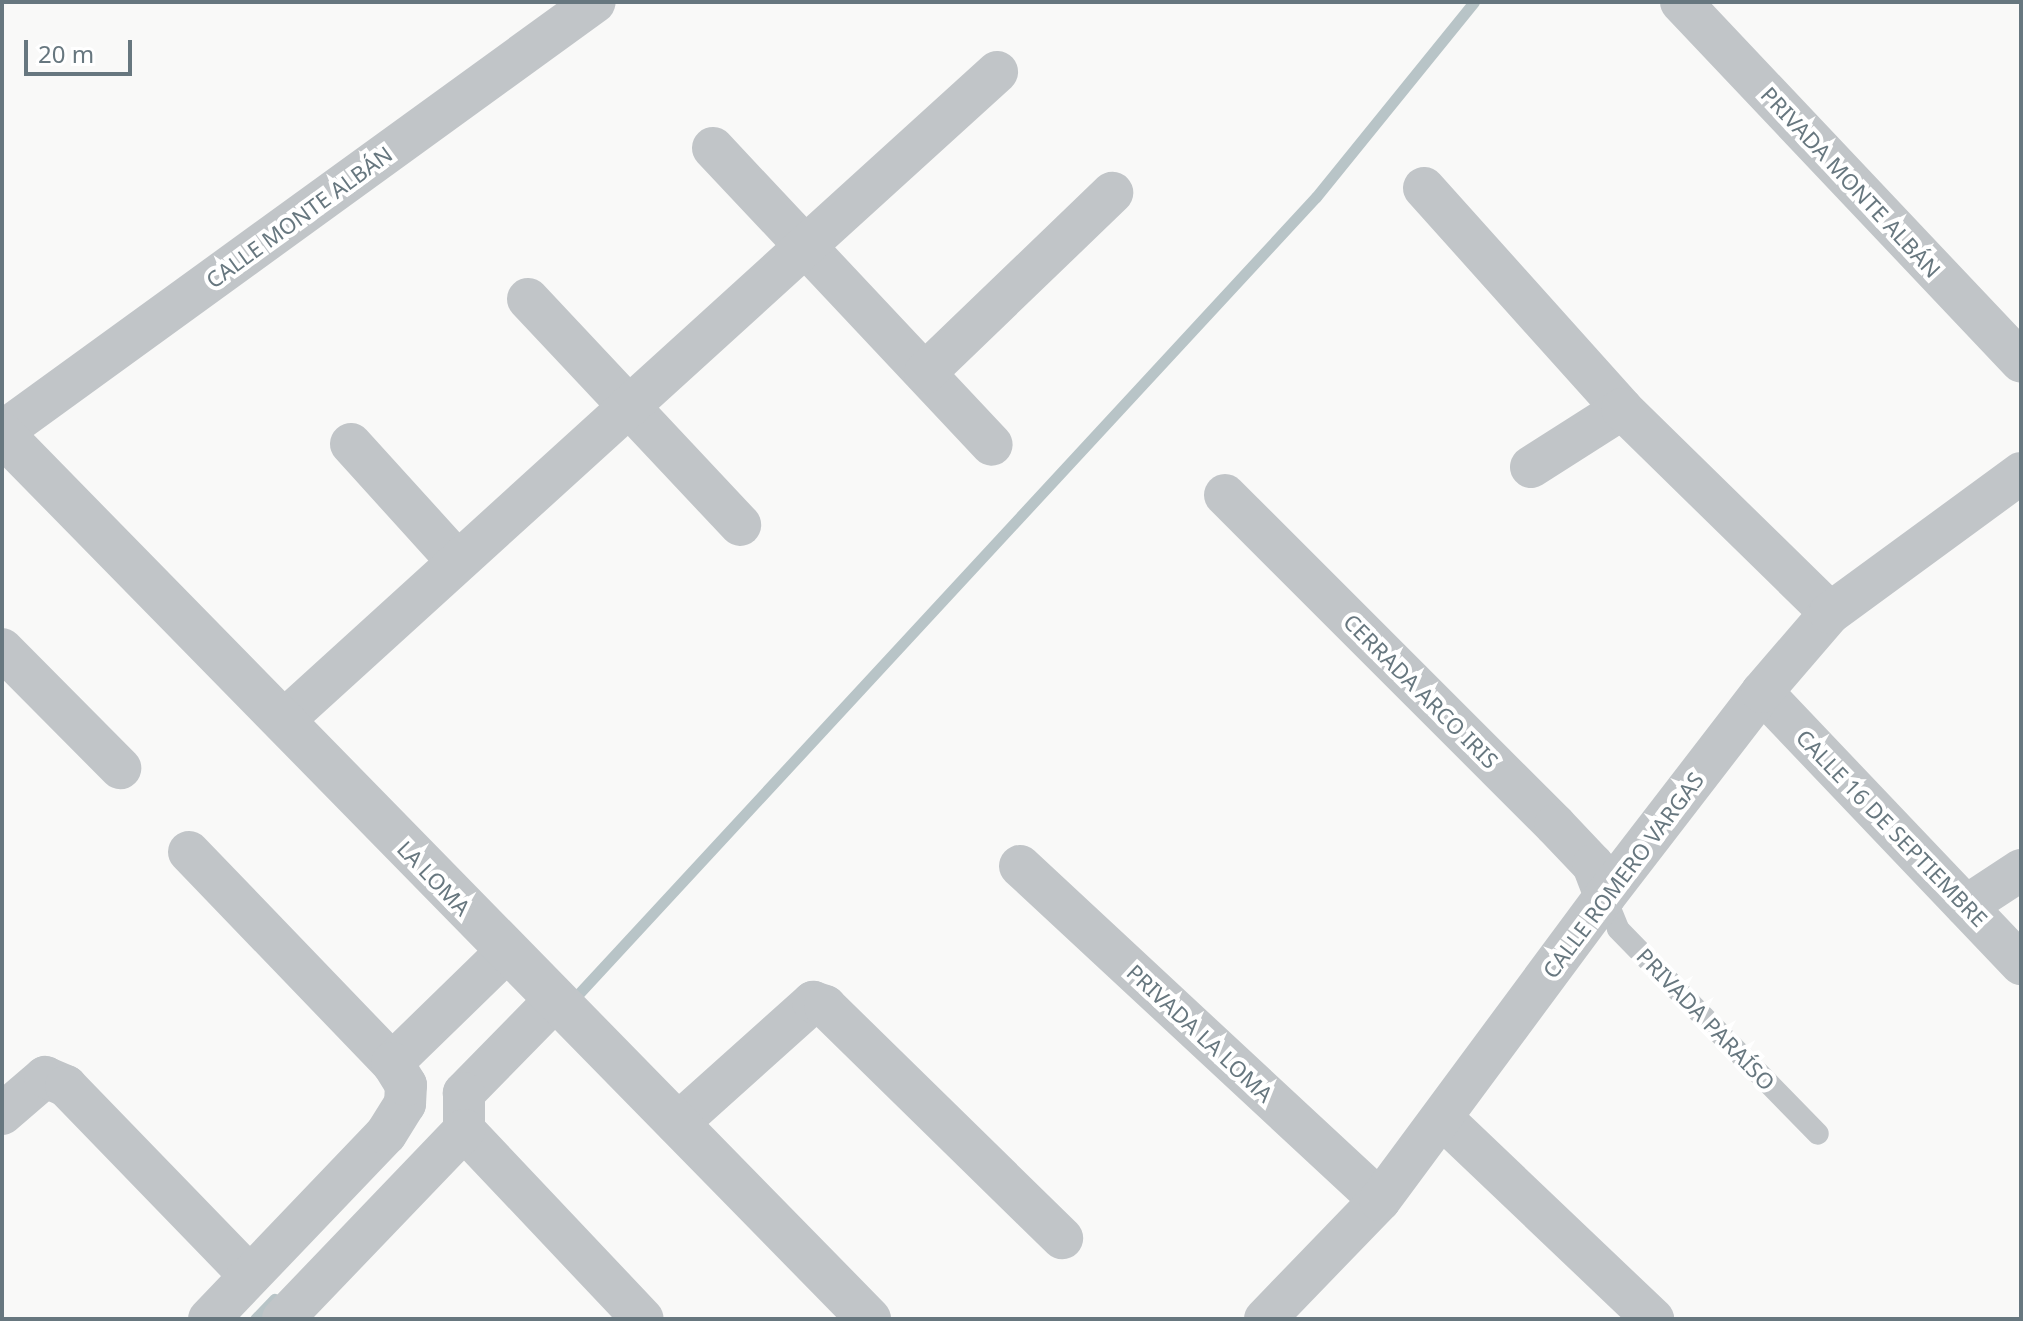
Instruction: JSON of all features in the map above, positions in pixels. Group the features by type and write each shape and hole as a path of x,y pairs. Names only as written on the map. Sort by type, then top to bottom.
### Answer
{"street":[{"name":"CALLE MONTE ALBÁN","path":"2,433 595,2"},
{"name":"PRIVADA MONTE ALBÁN","path":"1681,2 2021,362"},
{"path":"283,721 997,72"},
{"path":"713,148 992,445"},
{"path":"1424,188 1622,409 1830,613"},
{"path":"925,373 1112,193"},
{"path":"528,299 740,525"},
{"path":"1531,467 1622,409"},
{"name":"LA LOMA","path":"2,433 506,952 556,999 869,1319"},
{"path":"351,444 457,561"},
{"name":"CALLE ROMERO VARGAS","path":"1265,1319 1380,1200 1444,1120 1605,896 1762,692 1830,613 2021,473"},
{"name":"CERRADA ARCO IRIS","path":"1225,495 1593,865 1605,896"},
{"path":"2,649 120,768"},
{"name":"CALLE 16 DE SEPTIEMBRE","path":"1762,692 2021,964"},
{"path":"189,852 392,1063 406,1085 405,1104 386,1134 209,1319"},
{"name":"PRIVADA LA LOMA","path":"1020,866 1380,1200"},
{"path":"1966,906 2021,870"},
{"path":"392,1063 506,952"},
{"path":"556,999 464,1093 464,1130 643,1319"},
{"path":"677,1124 813,1002 825,1006 1062,1238"},
{"path":"2,1114 45,1077 66,1086 250,1276"},
{"path":"1444,1120 1653,1319"},
{"path":"283,1319 464,1130"}],"lane":[{"name":"PRIVADA PARAÍSO","path":"1605,896 1618,929 1818,1134"}],"waterway":[{"path":"571,1002 1316,197 1474,2"},
{"path":"255,1319 274,1299"}]}
